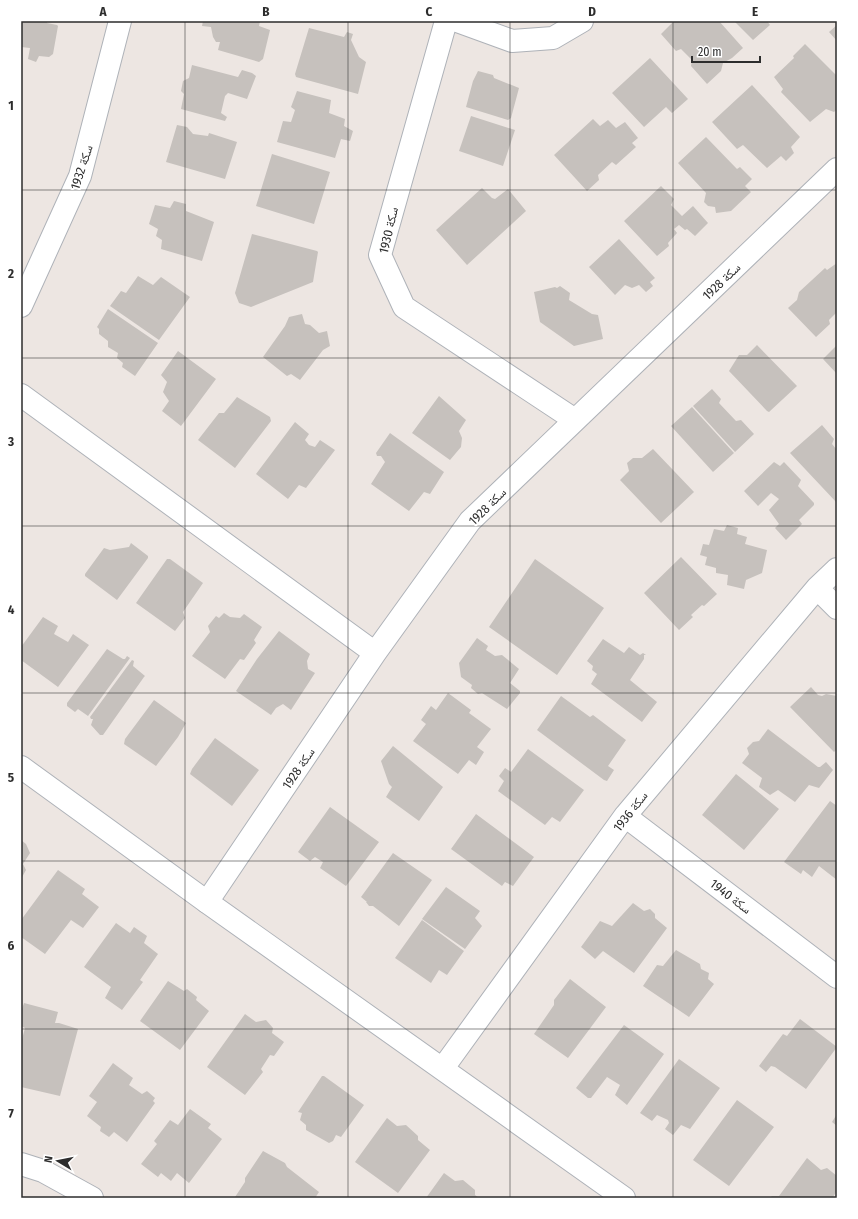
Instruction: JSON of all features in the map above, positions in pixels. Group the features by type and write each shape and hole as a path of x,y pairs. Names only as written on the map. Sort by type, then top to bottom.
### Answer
{"street":[{"name":"سكة 1932","path":"21,306 80,176 120,21"},
{"name":"سكة 1930","path":"446,21 380,254 404,308 575,420"},
{"path":"458,21 512,41 553,38 582,21"},
{"name":"سكة 1928","path":"207,902 375,653 470,521 575,420 833,182"},
{"path":"21,395 375,653"},
{"name":"سكة 1936","path":"443,1068 625,816 817,588 837,569"},
{"path":"817,588 837,608"},
{"path":"21,767 207,902 443,1068 624,1198"},
{"name":"سكة 1940","path":"625,816 837,977"},
{"path":"21,1164 43,1171 92,1198"}],"building":[{"path":"21,21 47,21 47,23 58,26 53,54 49,57 39,56 36,62 28,59 30,48 21,47"},
{"path":"203,21 260,21 259,26 270,30 263,59 259,62 218,50 220,42 216,42 213,37 211,27 202,26"},
{"path":"674,21 719,21 743,48 732,58 723,63 721,71 707,84 691,66 692,60 681,49 676,51 661,34"},
{"path":"734,21 767,21 770,25 753,40"},
{"path":"837,25 837,41 829,32"},
{"path":"309,28 344,37 347,32 353,34 351,40 359,57 366,62 358,94 296,77 295,74"},
{"path":"805,44 837,76 837,109 834,112 826,109 810,122 781,92 783,89 774,77 794,58 793,56"},
{"path":"650,58 688,99 672,113 666,107 644,127 612,93"},
{"path":"192,65 238,77 242,70 256,76 247,99 228,93 225,96 221,113 227,117 225,121 181,109 184,94 181,91 183,81 189,78"},
{"path":"478,71 493,75 494,78 519,88 511,118 508,120 466,107 473,81"},
{"path":"752,85 800,137 791,147 794,153 786,161 781,156 767,168 743,145 737,149 712,122"},
{"path":"297,91 331,100 329,113 345,119 344,126 353,131 350,141 341,139 335,158 277,142 283,121 291,122 295,110 291,107"},
{"path":"471,116 515,130 503,166 459,151"},
{"path":"593,119 600,126 608,120 616,128 625,122 638,138 632,143 636,147 616,165 612,162 598,175 599,180 587,191 554,155"},
{"path":"177,125 187,127 193,134 208,136 209,133 237,142 225,179 166,162"},
{"path":"706,137 737,169 740,167 752,179 745,186 751,192 731,211 716,213 715,207 708,206 704,202 706,193 678,163"},
{"path":"272,154 330,172 314,224 256,206"},
{"path":"661,186 674,199 671,205 682,216 693,206 708,223 695,236 687,229 685,230 679,225 674,229 677,233 668,243 669,246 657,256 624,221"},
{"path":"482,188 495,199 508,189 526,211 467,265 436,230"},
{"path":"174,201 186,204 186,211 214,222 202,261 161,249 162,240 156,236 158,229 149,224 155,205 170,208"},
{"path":"252,234 317,251 313,282 251,307 239,303 235,293"},
{"path":"619,239 655,278 650,282 653,286 646,292 639,285 632,288 625,285 615,295 589,267"},
{"path":"837,263 837,312 829,320 830,324 816,337 788,308 797,300 799,292 825,268 827,270"},
{"path":"138,276 153,285 161,277 190,297 159,340 110,306 121,291 126,293"},
{"path":"560,286 570,293 569,300 592,314 598,315 603,339 574,346 540,322 534,292 555,287 557,288"},
{"path":"108,309 158,343 135,376 122,367 123,363 117,358 118,353 108,347 108,341 99,334 99,329 97,327"},
{"path":"302,314 305,324 310,325 319,333 327,331 330,346 323,350 300,380 291,374 287,376 263,357 285,326 289,317"},
{"path":"757,345 797,386 769,412 729,371 739,355 747,355"},
{"path":"837,345 837,374 823,359"},
{"path":"178,351 216,379 181,426 162,411 169,401 163,392 167,382 161,375"},
{"path":"712,389 721,399 719,403 736,421 741,420 754,434 735,452 693,406"},
{"path":"439,396 466,420 459,431 462,438 461,447 450,460 412,433"},
{"path":"237,397 270,417 271,421 235,468 198,440 219,413 224,413"},
{"path":"692,407 734,453 713,472 671,426"},
{"path":"295,422 309,434 305,440 309,445 315,447 320,440 335,450 306,488 299,485 288,499 256,474"},
{"path":"822,425 834,439 832,444 837,450 837,503 790,453"},
{"path":"390,433 444,472 430,494 424,492 409,511 371,484 385,462 381,456 377,456 376,453"},
{"path":"653,449 694,492 661,523 620,480 629,471 627,463 633,458 642,458"},
{"path":"774,462 780,466 784,462 801,480 798,486 814,503 814,505 799,520 802,524 786,540 775,528 779,524 769,510 779,499 771,493 758,506 744,491"},
{"path":"727,525 738,528 737,534 747,537 745,544 767,550 762,573 746,580 744,589 727,585 728,575 716,573 716,568 705,565 707,557 700,555 703,544 709,545 714,529 724,531"},
{"path":"131,543 148,556 148,558 117,600 85,576 85,574 104,548 110,550 129,547"},
{"path":"681,557 717,594 691,615 693,617 679,630 644,593"},
{"path":"167,559 170,559 203,583 183,612 185,618 175,631 136,603"},
{"path":"535,559 604,608 557,675 489,627"},
{"path":"224,613 230,617 240,618 244,614 262,627 254,640 256,643 244,660 240,659 225,679 192,656 210,632 208,626 216,616 219,618"},
{"path":"43,617 58,626 54,634 68,642 73,634 89,645 58,687 21,660 21,647"},
{"path":"279,631 310,654 307,661 308,669 315,673 291,710 283,704 276,708 271,715 236,691 257,659"},
{"path":"477,638 488,646 486,650 495,656 502,655 519,669 510,683 520,691 520,693 507,709 482,693 478,694 471,688 472,685 461,677 459,663"},
{"path":"603,639 624,653 629,647 640,655 643,653 646,655 644,655 644,659 630,680 657,702 642,722 591,684 597,674 592,670 593,666 587,661"},
{"path":"107,649 123,659 127,656 130,658 88,716 78,709 75,712 67,706 67,703"},
{"path":"132,660 134,661 133,666 145,676 103,735 100,735 91,725 93,719 90,717"},
{"path":"811,687 818,695 822,696 826,694 837,696 837,749 834,752 790,707"},
{"path":"448,693 471,710 469,713 491,729 477,747 484,752 476,765 469,760 458,774 413,741 426,724 421,720 431,706 436,710"},
{"path":"561,696 590,717 593,715 626,740 608,766 614,770 607,781 537,730"},
{"path":"154,700 186,723 178,737 156,766 124,744 125,739"},
{"path":"768,729 818,767 826,762 833,770 819,788 809,785 795,802 778,790 770,795 759,787 762,778 742,763 749,754 747,748 753,742 759,741"},
{"path":"215,738 259,770 232,806 190,774 192,769"},
{"path":"393,746 443,787 419,821 386,797 392,787 389,784 381,761"},
{"path":"528,749 584,790 560,822 552,817 545,825 498,791 504,781 499,776 505,768 511,772"},
{"path":"736,774 779,809 744,850 702,815"},
{"path":"830,801 837,806 837,880 819,866 812,877 803,870 801,874 784,862"},
{"path":"330,807 379,842 346,886 320,868 323,862 315,857 310,861 298,852"},
{"path":"476,814 534,857 513,886 505,882 502,886 451,849"},
{"path":"21,840 26,844 30,853 23,864 26,870 21,879"},
{"path":"393,853 432,880 399,926 373,906 369,906 361,897"},
{"path":"58,870 85,889 82,894 99,907 83,928 71,920 45,954 21,937 21,920"},
{"path":"446,887 480,911 475,918 482,926 465,949 422,919"},
{"path":"633,903 644,911 650,909 655,914 655,918 667,928 634,973 603,951 595,959 581,947 600,921 612,926"},
{"path":"422,920 464,951 447,975 439,970 431,983 395,958"},
{"path":"116,923 130,933 134,927 147,936 144,943 158,954 140,980 143,982 122,1010 105,998 111,987 84,967"},
{"path":"676,950 700,964 701,969 709,973 708,979 714,984 689,1017 643,986 657,965 663,966"},
{"path":"570,979 606,1007 568,1058 534,1034 554,1005 554,1000"},
{"path":"168,981 184,991 187,989 197,997 196,1000 209,1011 180,1050 140,1021"},
{"path":"24,1003 58,1012 55,1023 78,1029 60,1096 21,1087 21,1043 25,1028 21,1026 21,1012"},
{"path":"245,1014 256,1022 266,1020 273,1028 272,1033 284,1042 274,1056 270,1055 261,1069 263,1072 245,1095 207,1067"},
{"path":"800,1019 837,1047 806,1089 775,1067 771,1066 766,1072 759,1066 783,1034 787,1036"},
{"path":"624,1025 664,1054 627,1105 615,1095 620,1085 607,1077 591,1098 588,1098 576,1088"},
{"path":"679,1059 720,1088 690,1129 681,1125 673,1135 665,1129 669,1123 668,1120 657,1115 652,1121 640,1113"},
{"path":"113,1063 133,1078 129,1085 142,1094 147,1091 155,1098 153,1101 155,1103 127,1142 114,1132 109,1137 100,1131 101,1127 87,1116 97,1102 89,1096"},
{"path":"322,1076 364,1105 341,1137 336,1135 333,1141 329,1143 306,1130 306,1125 300,1120 302,1113 298,1112"},
{"path":"737,1100 774,1127 729,1186 693,1160"},
{"path":"190,1109 211,1124 208,1128 222,1139 189,1183 177,1173 171,1181 161,1173 158,1177 141,1164 157,1144 154,1141 170,1120 178,1125"},
{"path":"837,1114 837,1126 832,1122"},
{"path":"387,1118 397,1126 406,1125 418,1136 418,1140 430,1150 398,1193 355,1162"},
{"path":"263,1151 285,1163 287,1167 319,1192 315,1198 235,1198 245,1182 245,1178"},
{"path":"807,1158 821,1170 827,1168 837,1176 837,1191 833,1198 770,1198 772,1196 779,1196"},
{"path":"444,1173 455,1181 463,1180 475,1190 475,1195 479,1198 426,1198"}]}
